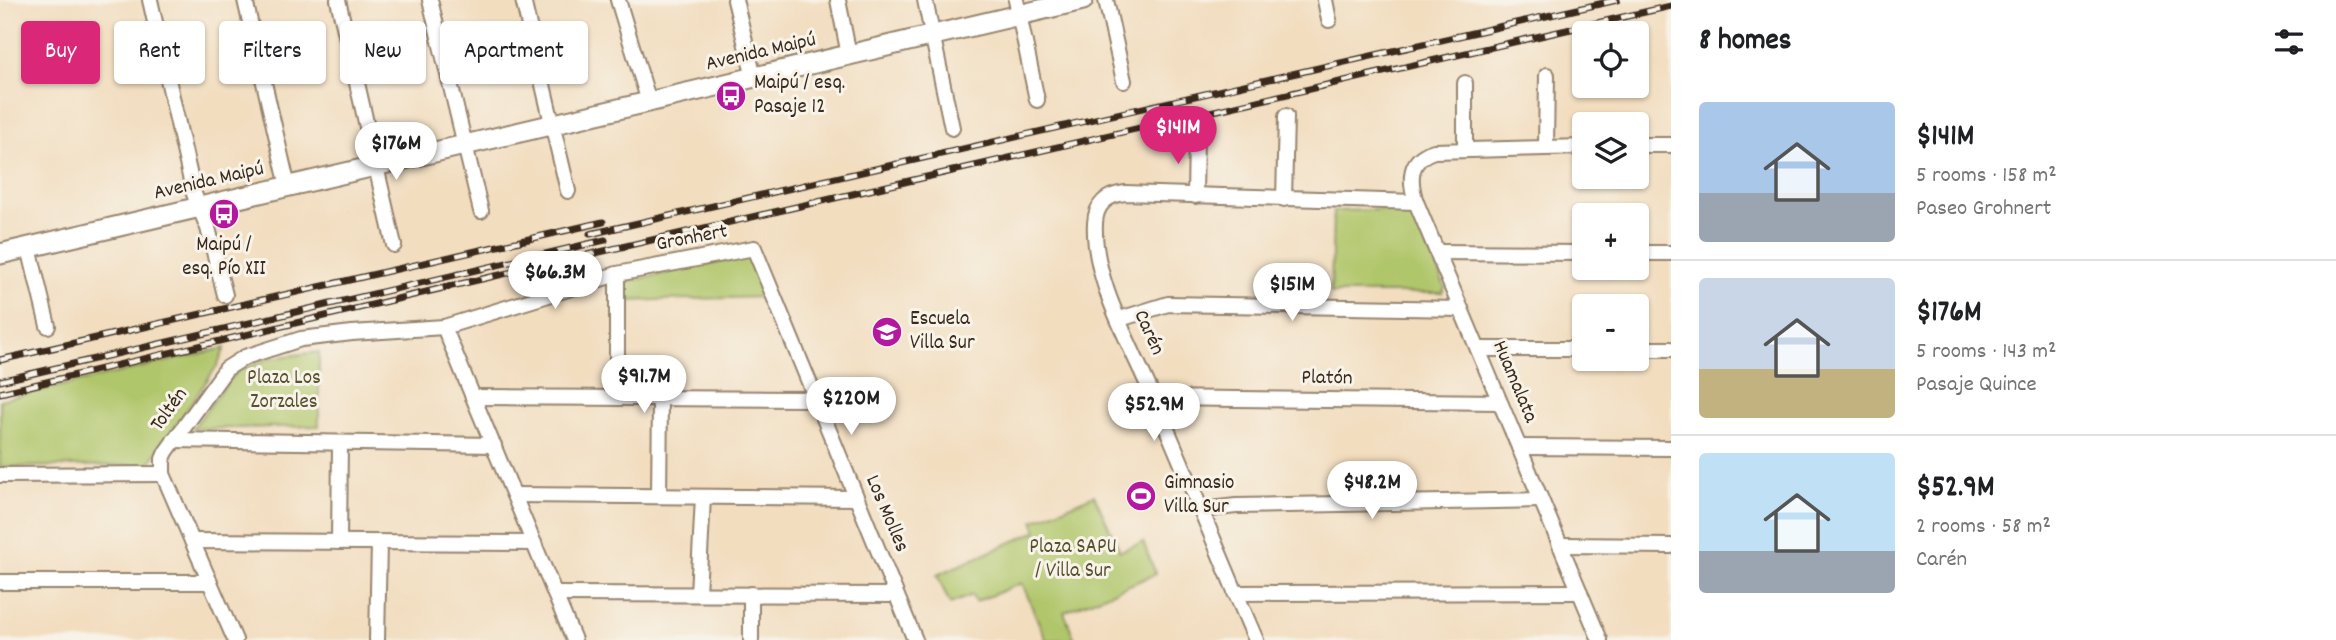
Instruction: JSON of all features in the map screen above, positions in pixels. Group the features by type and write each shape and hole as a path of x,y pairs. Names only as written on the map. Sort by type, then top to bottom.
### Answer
{"main road":[{"name":"Avenida Maipú","path":"0,254 933,36 1018,8 1083,0"}],"street":[{"path":"150,0 199,208 208,228 225,295"},
{"path":"245,0 288,187"},
{"path":"338,0 394,245"},
{"path":"430,0 481,211"},
{"path":"523,0 568,191"},
{"path":"618,0 649,102"},
{"path":"736,0 754,78"},
{"path":"838,0 849,55"},
{"path":"925,0 952,128"},
{"path":"1106,0 1124,81"},
{"path":"1325,0 1329,20"},
{"path":"1018,8 1037,100"},
{"path":"1546,147 1547,75"},
{"path":"1465,83 1465,150 1572,147"},
{"path":"1284,199 1286,116"},
{"path":"1196,137 1195,196 1416,202"},
{"path":"1649,145 1671,145"},
{"name":"Huamalata","path":"1465,150 1425,154 1414,165 1412,186 1416,202 1600,640"},
{"name":"Carén","path":"1195,196 1125,193 1111,196 1101,203 1098,209 1095,233 1101,276 1256,640"},
{"name":"Gronhert","path":"352,333 444,327 617,274 754,248"},
{"name":"Los Molles","path":"754,248 915,640"},
{"path":"1437,252 1572,253"},
{"path":"1649,253 1671,253"},
{"path":"31,256 48,326"},
{"path":"617,274 617,398"},
{"path":"1119,319 1168,304 1461,309"},
{"path":"444,327 575,640"},
{"name":"Toltén","path":"163,474 163,460 174,440 231,365 253,354 301,339 352,333"},
{"path":"1478,349 1572,349"},
{"path":"1649,349 1671,349"},
{"path":"473,397 816,399"},
{"path":"659,496 660,398"},
{"name":"Platón","path":"1154,398 1499,402"},
{"path":"174,440 494,445"},
{"path":"339,542 340,443"},
{"path":"1519,447 1671,448"},
{"path":"0,475 163,474 235,640"},
{"path":"514,495 856,498"},
{"path":"698,594 703,497"},
{"path":"1201,510 1236,506 1541,500"},
{"path":"192,541 534,543"},
{"path":"377,640 379,542"},
{"path":"1560,545 1671,546"},
{"path":"0,582 210,582"},
{"path":"1235,593 1580,592"},
{"path":"555,594 896,595"},
{"path":"751,594 751,640"}],"green space":[{"path":"1408,209 1413,214 1445,287 1442,293 1331,293 1333,211"},
{"path":"748,256 763,297 624,301 624,282"},
{"path":"225,348 217,366 148,465 0,467 0,400"},
{"name":"Plaza Los Zorzales","path":"319,352 319,426 192,429 237,371 270,358"},
{"name":"Plaza SAPU / Villa Sur","path":"1094,495 1120,551 1143,542 1156,574 1064,612 1075,640 1046,640 1022,583 975,602 972,595 950,604 937,575 1037,531 1033,521"}],"railway":[{"path":"590,234 1617,0"},
{"path":"0,393 456,285 1671,6"},
{"path":"0,360 603,222"},
{"path":"0,381 605,240"}],"place":[{"name":"Maipú / esq. Pasaje 12","path":"731,96"},
{"name":"Maipú / esq. Pío XII","path":"224,214"},
{"name":"Escuela Villa Sur","path":"887,332"},
{"name":"Gimnasio Villa Sur","path":"1141,496"}]}
